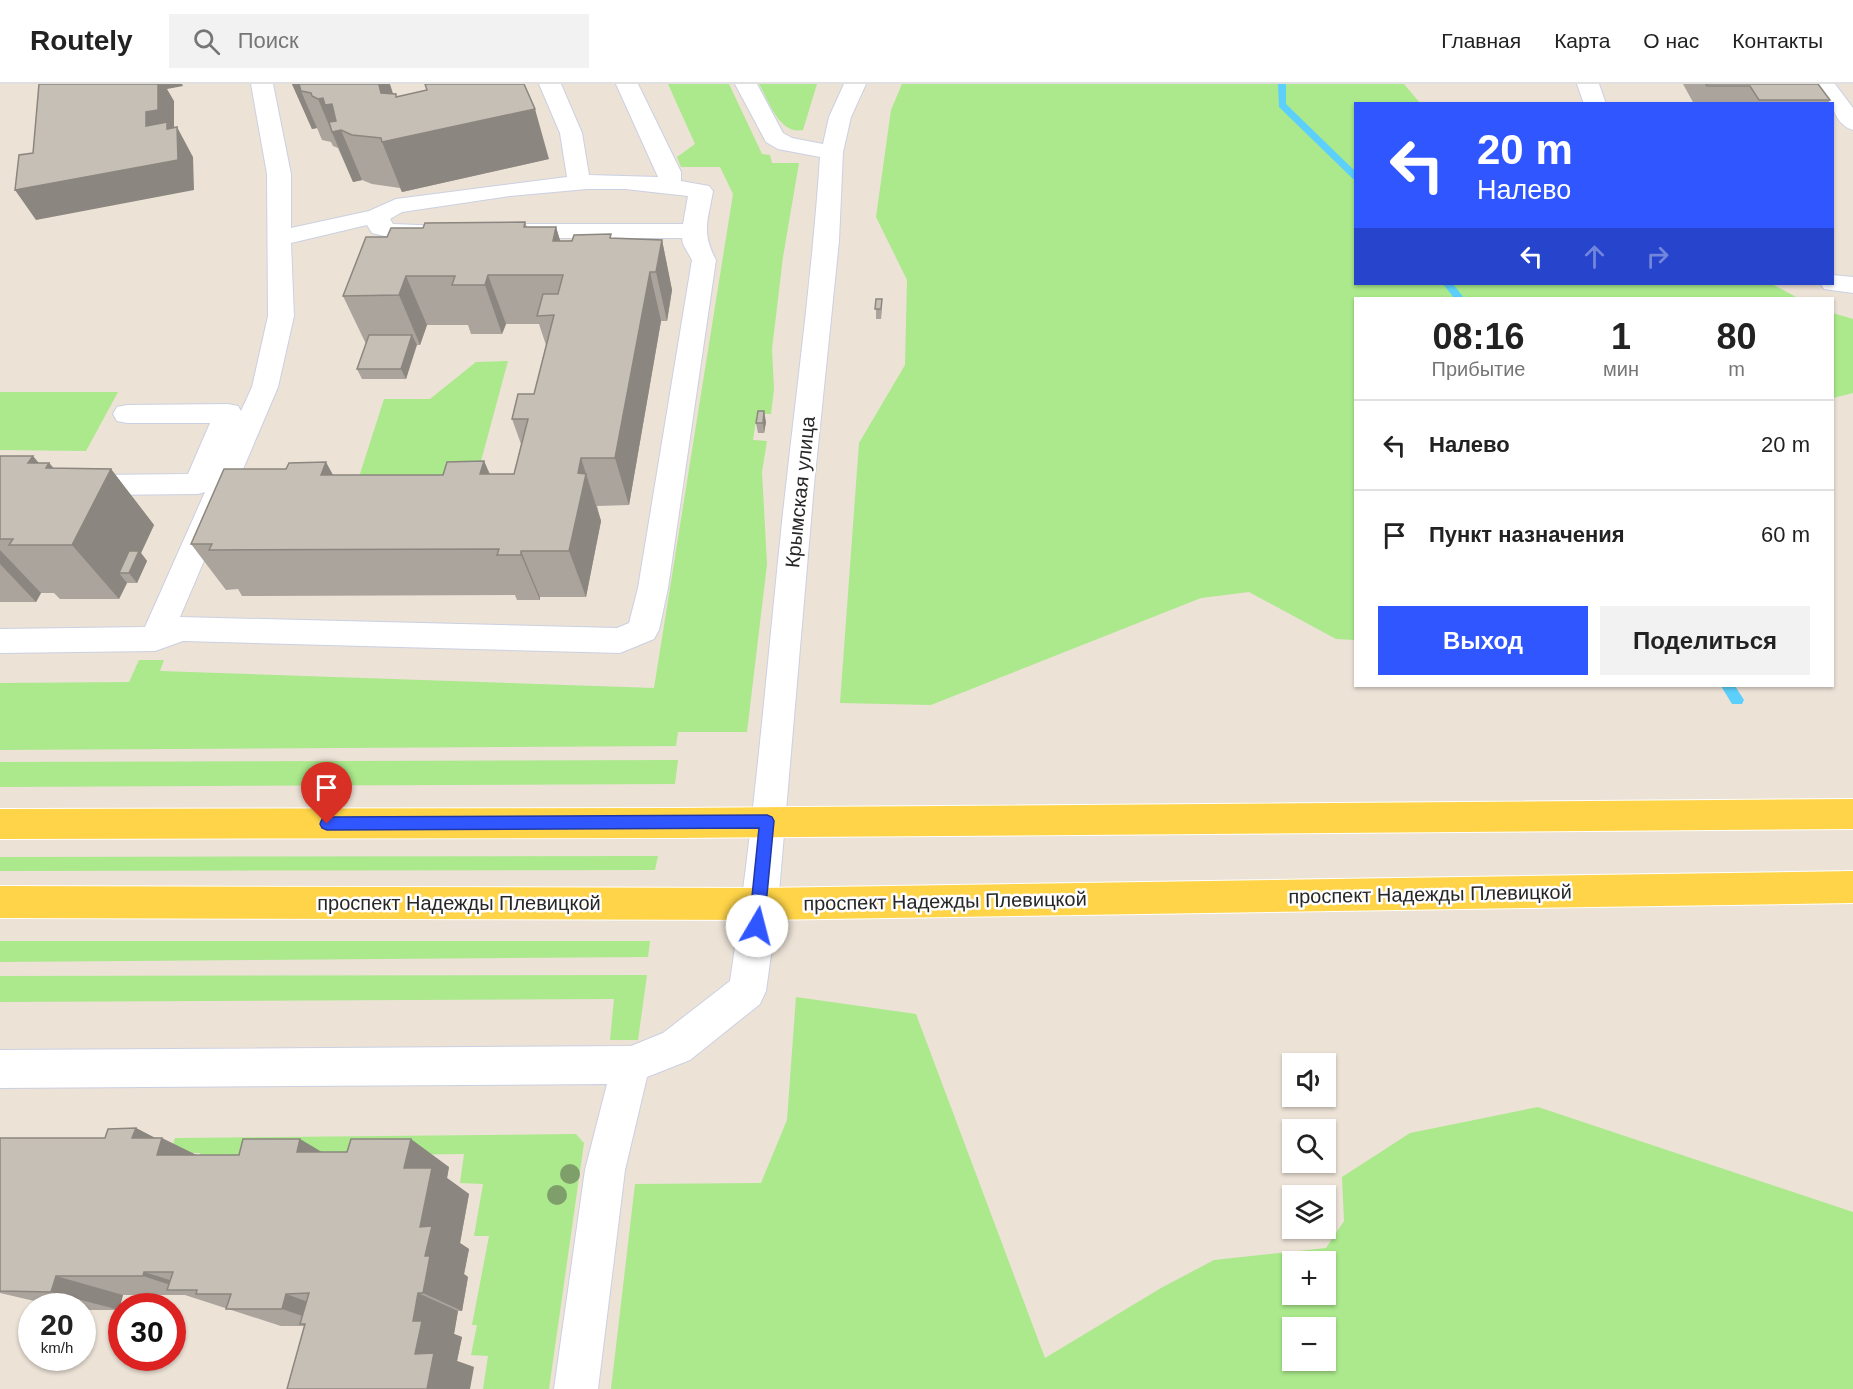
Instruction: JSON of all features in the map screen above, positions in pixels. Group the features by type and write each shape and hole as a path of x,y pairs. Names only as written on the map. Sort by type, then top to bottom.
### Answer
{"main road":[{"path":"0,824 1853,814"},
{"name":"проспект Надежды Плевицкой","path":"0,902 760,904 1853,887"}],"street":[{"path":"155,639 265,387 281,316 279,174 262,84"},
{"path":"550,84 571,133 579,182"},
{"path":"627,84 669,172 670,184"},
{"path":"746,84 774,136 786,144 832,152"},
{"name":"Крымская улица","path":"631,1065 676,1047 747,991 760,904 800,485 827,241 832,152 840,117 855,84"},
{"path":"1588,84 1595,102"},
{"path":"1824,84 1853,123"},
{"path":"0,640 155,639 182,629 620,640 643,630 653,588 704,260 695,244 693,231 700,191 670,184 579,182 396,206 377,216 279,238"},
{"path":"377,216 380,228 393,231 693,231"},
{"path":"1834,283 1853,285"},
{"path":"0,486 198,484 228,413 127,414"},
{"path":"0,1069 631,1065 605,1170 576,1389"}],"green space":[{"path":"668,84 729,84 762,154 770,155 772,163 799,163 783,257 772,349 774,389 771,414 757,414 753,440 767,441 762,472 767,564 747,732 678,732 676,746 0,750 0,683 129,682 139,660 164,660 160,671 654,688 733,194 720,167 681,167 677,157 695,144"},
{"path":"759,84 817,84 803,130 795,130 781,122"},
{"path":"902,84 1404,84 1419,102 1354,102 1354,285 1774,285 1796,297 1354,297 1354,640 1336,639 1249,592 1201,598 931,705 840,703 859,443 905,365 907,280 876,217 891,110"},
{"path":"1834,313 1853,319 1853,393 1834,398"},
{"path":"508,361 477,476 359,477 384,399 430,399 476,362"},
{"path":"0,392 118,392 86,451 0,450"},
{"path":"678,760 675,784 0,787 0,762"},
{"path":"658,856 655,870 0,871 0,857"},
{"path":"0,941 650,941 648,957 0,962"},
{"path":"647,975 638,1040 610,1040 614,999 0,1002 0,976"},
{"path":"796,997 916,1014 1045,1358 1161,1288 1214,1260 1282,1253 1282,1305 1336,1305 1336,1251 1298,1251 1326,1248 1332,1239 1336,1239 1336,1233 1344,1221 1342,1177 1410,1133 1538,1107 1853,1212 1853,1389 611,1389 635,1184 761,1183 787,1120"},
{"path":"576,1134 584,1143 549,1389 483,1389 488,1356 471,1355 477,1325 472,1325 489,1236 474,1236 483,1184 460,1183 464,1154 199,1157 200,1153 170,1153 175,1138"}],"building":[{"path":"39,84 158,84 158,110 146,112 146,126 167,122 167,129 177,127 178,160 15,190 19,155 33,153"},
{"path":"299,84 382,84 379,85 381,93 396,94 396,97 427,90 425,84 524,84 535,109 382,142 381,138 352,135 341,130 332,132 329,122 336,121 332,104 325,105 323,98 318,99 311,93 301,91"},
{"path":"1706,84 1818,84 1830,100 1759,100 1750,86 1707,86"},
{"path":"525,222 524,227 556,227 553,241 572,241 574,235 611,234 610,238 662,240 656,272 650,272 615,458 581,458 578,473 586,474 569,551 521,551 521,555 497,555 499,549 209,550 212,544 191,544 224,469 286,469 289,463 326,462 321,475 443,475 447,462 484,461 480,474 514,474 528,419 512,419 518,394 534,394 554,315 537,316 543,294 558,294 563,275 488,275 485,285 452,285 455,276 406,276 399,295 343,296 366,237 387,237 391,228 423,228 425,223"},
{"path":"876,299 882,299 881,309 875,309"},
{"path":"369,335 412,335 401,369 357,369"},
{"path":"758,411 764,411 763,423 756,423"},
{"path":"0,456 33,456 28,463 49,463 46,468 111,469 72,545 9,545 13,539 0,539"},
{"path":"129,551 139,551 129,573 119,573"},
{"path":"136,1128 132,1138 162,1138 157,1155 239,1155 243,1139 300,1139 297,1152 347,1152 351,1139 411,1139 404,1168 432,1168 420,1227 432,1226 425,1256 430,1256 423,1293 418,1293 413,1321 422,1321 415,1354 434,1353 427,1389 287,1389 305,1324 300,1324 309,1293 286,1294 282,1309 226,1309 231,1294 196,1294 197,1290 167,1290 173,1272 144,1272 143,1276 56,1276 51,1292 0,1291 0,1138 105,1138 108,1129"}],"waterway":[{"path":"1282,84 1282,105 1354,175"},
{"path":"1449,285 1458,297"},
{"path":"1729,687 1737,700"}],"route":[{"path":"327,824 767,821 757,926"}]}
